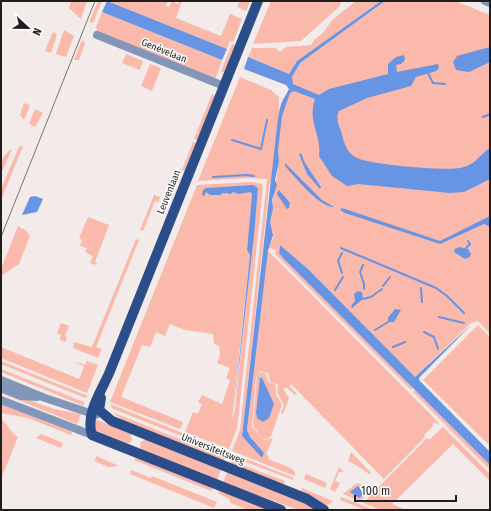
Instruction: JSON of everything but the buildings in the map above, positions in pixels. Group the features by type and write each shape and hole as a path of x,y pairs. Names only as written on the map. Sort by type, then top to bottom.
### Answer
{"main road":[{"name":"Leuvenlaan","path":"92,413 258,1"},
{"name":"Leuvenlaan","path":"101,393 98,408 112,422"},
{"path":"92,413 90,422 92,435 281,510"},
{"name":"Universiteitsweg","path":"112,422 307,499 324,510"}],"street":[{"path":"485,1 490,3"},
{"name":"Genèvelaan","path":"97,35 224,86"},
{"name":"Universiteitsweg","path":"1,380 45,398 92,413 112,422"},
{"path":"1,388 21,396 45,398"},
{"path":"1,400 92,435"}],"shaded area":[{"path":"71,1 87,1 81,19 69,8"},
{"path":"98,1 102,1 93,23 89,22"},
{"path":"107,1 168,1 166,6 169,7 172,1 178,4 182,1 176,18 221,36 230,14 242,19 233,42 230,41 227,49"},
{"path":"240,1 250,1 246,11 237,7"},
{"path":"271,1 341,1 340,6 301,41 253,44"},
{"path":"356,1 381,1 297,61 289,74 248,57 252,48 275,48 280,52 286,47 311,45 315,39 324,32 332,20"},
{"path":"385,1 455,1 490,15 490,334 478,321 471,323 415,377 308,269 280,245 279,253 284,259 413,388 411,390 275,254 276,250 269,248 273,238 270,223 278,167 278,149 269,188 242,436 264,458 247,431 268,251 439,423 438,425 435,422 432,424 433,426 424,435 425,437 383,480 383,478 291,384 289,386 297,394 295,395 286,387 283,389 289,398 283,414 281,413 284,405 277,392 278,384 271,383 268,373 261,371 256,377 252,427 264,440 273,438 266,454 269,456 268,459 291,468 295,472 295,476 232,451 240,430 267,179 247,178 198,181 240,77 271,90 279,97 279,110 283,100 281,99 284,98 293,84 292,77 300,63"},
{"path":"102,12 222,60 215,80 98,32 96,27"},
{"path":"64,30 74,36 66,57 56,54"},
{"path":"53,32 57,34 51,53 45,51"},
{"path":"82,40 85,43 79,60 74,60"},
{"path":"232,44 235,45 224,73 221,71"},
{"path":"126,54 143,61 140,70 122,63"},
{"path":"150,64 161,68 152,91 141,86"},
{"path":"212,94 215,96 199,140 194,139"},
{"path":"24,103 30,105 24,120 20,115"},
{"path":"35,109 43,113 35,127 29,124"},
{"path":"193,142 197,144 186,171 182,170"},
{"path":"23,146 1,200 1,189 19,147"},
{"path":"12,149 1,174 2,160"},
{"path":"251,182 262,184 263,187 237,428 229,449 185,432 193,412 198,414 202,404 198,402 202,395 222,404 230,380 226,378 230,368 217,363 220,355 219,346 214,344 213,334 185,330 170,324 165,336 156,332 150,347 142,345 121,397 183,422 180,429 110,402 197,185","holes":["258,188 235,411 232,419 250,255 247,250 252,194 251,192 232,192 227,195 225,193 206,192"]},
{"path":"154,195 160,197 159,202 155,201 143,231 140,230"},
{"path":"88,217 109,225 95,262 97,263 96,265 90,263 93,256 85,252 87,248 80,246 82,240 79,238"},
{"path":"18,226 25,230 30,236 19,264 1,276 1,269"},
{"path":"136,239 139,240 96,347 102,349 98,358 73,348 74,342 92,347"},
{"path":"61,323 69,326 65,336 67,337 65,342 60,340 61,335 57,333"},
{"path":"478,325 490,337 490,446 423,380"},
{"path":"1,347 79,379 84,367 76,362 85,365 87,361 98,365 87,393 1,358"},
{"path":"1,361 88,396 85,398 1,364"},
{"path":"1,369 84,402 84,406 1,372"},
{"path":"265,372 268,382 276,385 276,394 282,405 271,436 267,439 263,439 253,426 257,376 260,373"},
{"path":"1,390 54,409 81,414 77,424 1,393"},
{"path":"415,390 490,465 490,470 413,392"},
{"path":"1,404 72,432 71,435 28,418 1,413"},
{"path":"110,404 228,451 227,454 113,409"},
{"path":"112,412 224,457 224,460 223,462 128,424"},
{"path":"1,419 18,437 1,479"},
{"path":"94,419 130,432 132,440 130,443 126,443 112,440 103,436 96,431"},
{"path":"443,427 490,474 490,481 453,444 392,504 406,510 381,510 363,503 427,438 429,440"},
{"path":"41,434 63,443 61,448 36,438"},
{"path":"146,439 221,469 217,481 141,449 140,443"},
{"path":"351,452 371,473 370,474 348,461"},
{"path":"234,454 294,478 293,480 233,457"},
{"path":"96,456 119,466 108,467 95,461"},
{"path":"138,457 214,487 211,491 134,460"},
{"path":"232,461 285,481 283,486 230,465"},
{"path":"339,467 344,472 339,472 335,481 340,483 335,492 330,489"},
{"path":"131,470 151,478 152,476 217,502 214,508 130,474"},
{"path":"227,472 307,504 317,510 299,510 223,483"},
{"path":"306,474 327,483 325,488 304,479"},
{"path":"357,483 363,485 370,492 360,501 343,494"},
{"path":"302,488 333,501 326,506 301,490"},
{"path":"220,490 269,510 248,510 231,503 229,499 218,493"},
{"path":"341,497 374,510 365,510 340,500"}],"water":[{"path":"107,1 227,49 222,60 102,12"},
{"path":"381,1 385,1 300,63 292,77 293,84 319,95 329,89 388,74 388,64 396,57 404,55 405,60 401,64 396,65 397,72 438,64 439,68 436,71 416,77 411,86 367,98 339,111 338,121 346,146 350,153 355,157 375,163 439,169 460,168 470,165 490,148 490,179 464,192 450,193 358,184 347,186 332,176 319,156 319,142 313,114 315,99 294,91 290,93 282,116 278,150 279,162 275,180 277,185 272,200 273,208 270,222 273,235 268,251 247,430 250,437 264,453 262,458 242,436 278,118 281,104 289,89 286,85 244,69 248,57 289,74 297,61"},
{"path":"490,47 490,62 469,72 456,70 453,62 457,56"},
{"path":"301,153 305,163 321,187 320,189 307,174 299,154"},
{"path":"285,163 322,200 334,207 328,206 315,197 285,166"},
{"path":"253,185 258,188 254,235 233,419 250,255 247,250 252,194 250,192 239,194 232,192 231,194 222,193 221,195 210,195 206,192 204,196 202,195 203,190 206,188"},
{"path":"279,190 290,203 289,208 287,209 277,194"},
{"path":"35,196 43,199 37,212 22,215 30,197"},
{"path":"342,208 440,241 490,216 490,227 484,224 440,244 345,213 340,210"},
{"path":"280,245 308,269 415,377 472,324 419,378 419,380 490,452 490,465 284,259 279,253"},
{"path":"459,247 468,249 471,254 470,257 465,259 454,252 455,249"},
{"path":"358,291 362,292 363,299 352,308 351,306 355,301 354,294"},
{"path":"395,309 401,310 394,322 388,322 388,318"},
{"path":"260,378 262,378 274,404 269,418 263,422 257,418 256,413"},
{"path":"358,486 365,491 364,495 359,498 350,492"}],"waterway":[{"path":"428,73 433,83 445,84"},
{"path":"483,117 490,114"},
{"path":"232,140 261,149 267,120"},
{"path":"213,177 254,176"},
{"path":"466,248 470,244 468,241"},
{"path":"341,248 436,288 447,296 464,313"},
{"path":"342,253 338,261 342,273"},
{"path":"363,265 360,272 364,289"},
{"path":"335,290 343,277"},
{"path":"383,286 390,277"},
{"path":"421,288 422,302"},
{"path":"363,299 371,297 382,289"},
{"path":"439,317 464,323"},
{"path":"375,330 388,322"},
{"path":"424,332 434,337 438,349"},
{"path":"393,347 405,342"}],"tram line":[{"path":"1,237 95,1"}]}
